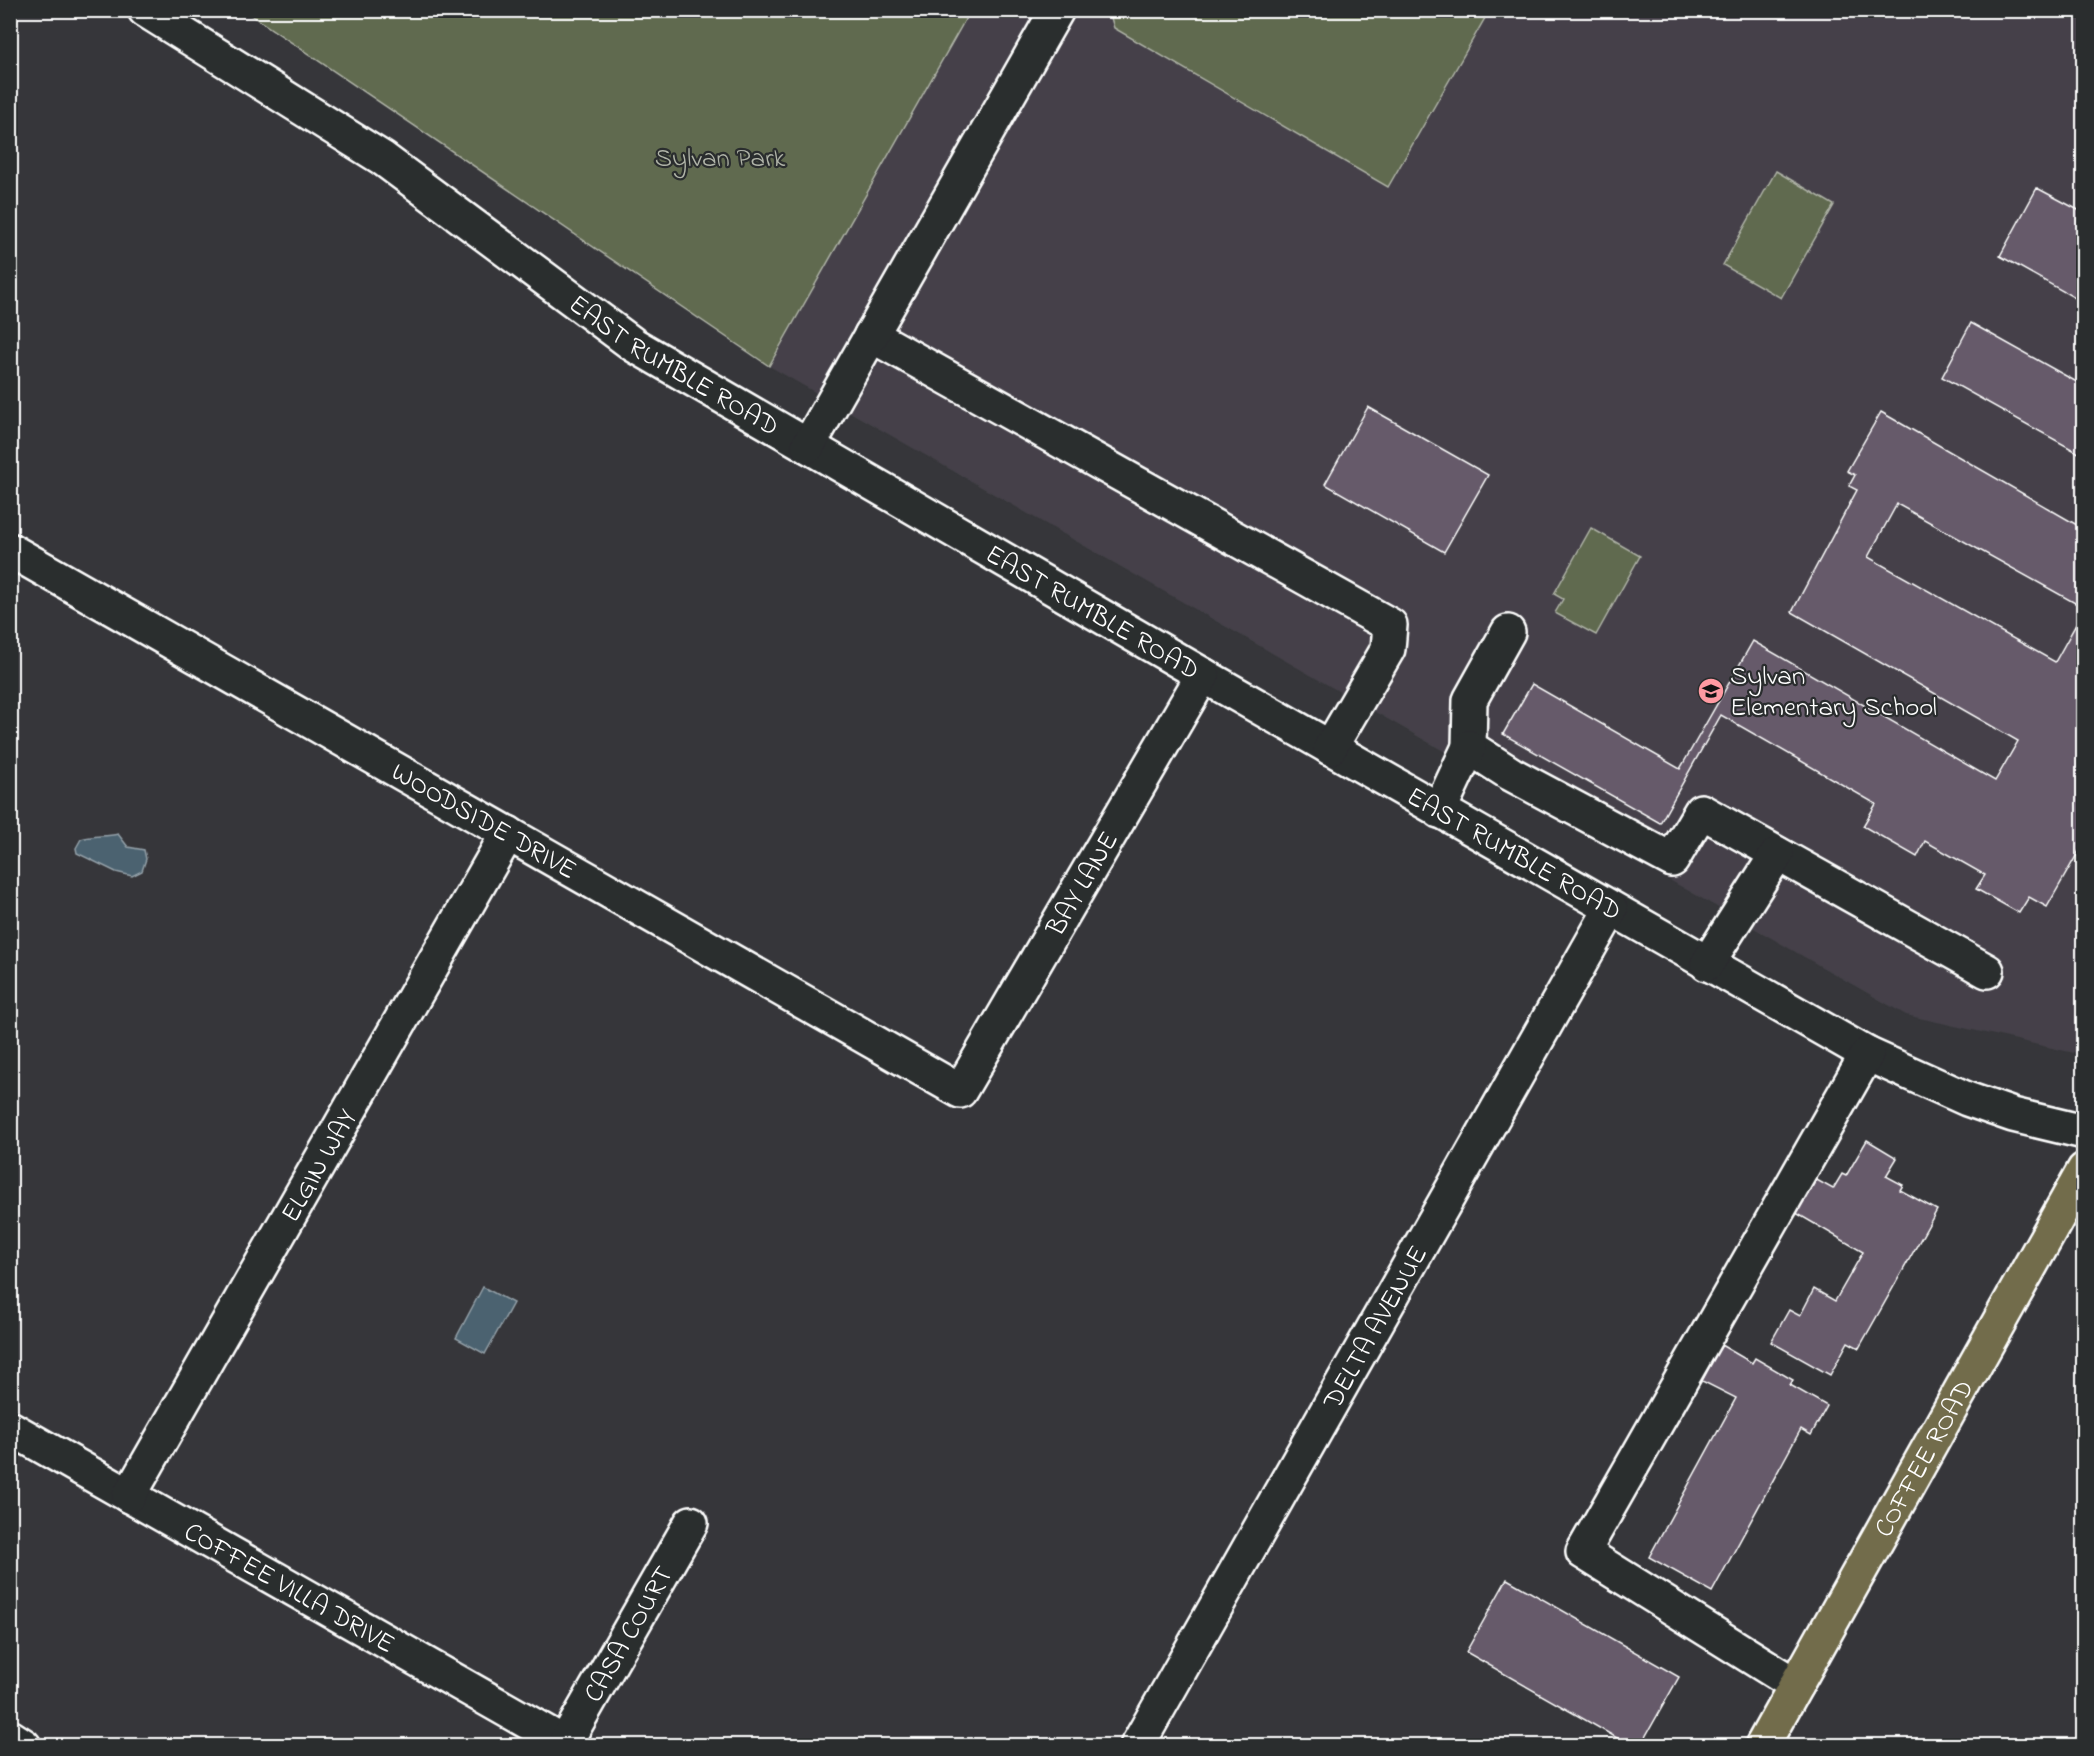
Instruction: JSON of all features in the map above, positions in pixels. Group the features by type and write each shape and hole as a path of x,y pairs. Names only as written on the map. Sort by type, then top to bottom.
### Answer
{"main road":[{"name":"COFFEE ROAD","path":"1762,1746 2084,1170"}],"street":[{"path":"808,446 1057,10"},
{"name":"EAST RUMBLE ROAD","path":"152,12 382,158 634,345 1203,675 1867,1054 1967,1099 2013,1115 2084,1132"},
{"path":"871,335 1390,625 1388,649 1330,748"},
{"name":"WOODSIDE DRIVE","path":"10,550 960,1091"},
{"path":"1439,811 1469,747 1470,700 1508,632"},
{"name":"BAY LANE","path":"960,1091 1203,675"},
{"path":"1469,747 1511,774 1672,860 1701,811 1987,971"},
{"name":"ELGIN WAY","path":"129,1496 508,833"},
{"path":"1707,964 1777,854"},
{"name":"DELTA AVENUE","path":"1137,1746 1611,909"},
{"path":"1796,1685 1582,1552 1867,1054"},
{"name":"COFFEE VILLA DRIVE","path":"10,1428 567,1744"},
{"name":"CASA COURT","path":"567,1744 691,1523"},
{"path":"10,1737 24,1746"}],"shaded area":[{"name":"Sylvan Elementary School","path":"968,11 2083,11 2083,1055 1906,1015 769,366"}],"green space":[{"path":"1109,10 1489,11 1388,187 1114,28"},
{"name":"Sylvan Park","path":"245,11 970,11 769,366"},
{"path":"1776,171 1834,205 1781,298 1723,265"},
{"path":"1591,528 1640,556 1596,635 1555,613 1563,599 1554,594"}],"water":[{"path":"118,834 128,847 144,850 146,859 142,871 132,876 116,872 77,853 76,848 81,839"},
{"path":"483,1287 513,1303 485,1354 456,1338"}],"building":[{"path":"2037,188 2084,213 2084,303 2000,256"},
{"path":"1971,323 2084,386 2084,456 1942,377"},
{"path":"1368,407 1488,475 1444,552 1325,484"},
{"path":"1881,412 2084,529 2084,608 1897,504 1868,557 2055,662 2084,610 2084,842 2047,907 2029,897 2019,913 1976,889 1985,875 1925,841 1917,857 1863,826 1876,804 1721,715 1660,823 1503,734 1532,684 1680,769 1753,641 1995,781 2018,741 1792,612 1857,490 1849,486 1855,475 1847,471"},
{"path":"1867,1140 1897,1158 1886,1176 1903,1185 1900,1190 1937,1210 1859,1348 1848,1342 1830,1375 1771,1342 1789,1310 1800,1316 1814,1289 1835,1301 1863,1252 1796,1213 1815,1179 1833,1189 1842,1174 1846,1176"},
{"path":"1721,1345 1752,1363 1755,1358 1793,1380 1790,1385 1827,1406 1811,1435 1801,1429 1712,1592 1649,1557 1736,1398 1702,1381"},
{"path":"1507,1579 1679,1677 1640,1746 1631,1746 1466,1652"}],"place":[{"name":"Sylvan Elementary School","path":"1711,691"}]}
